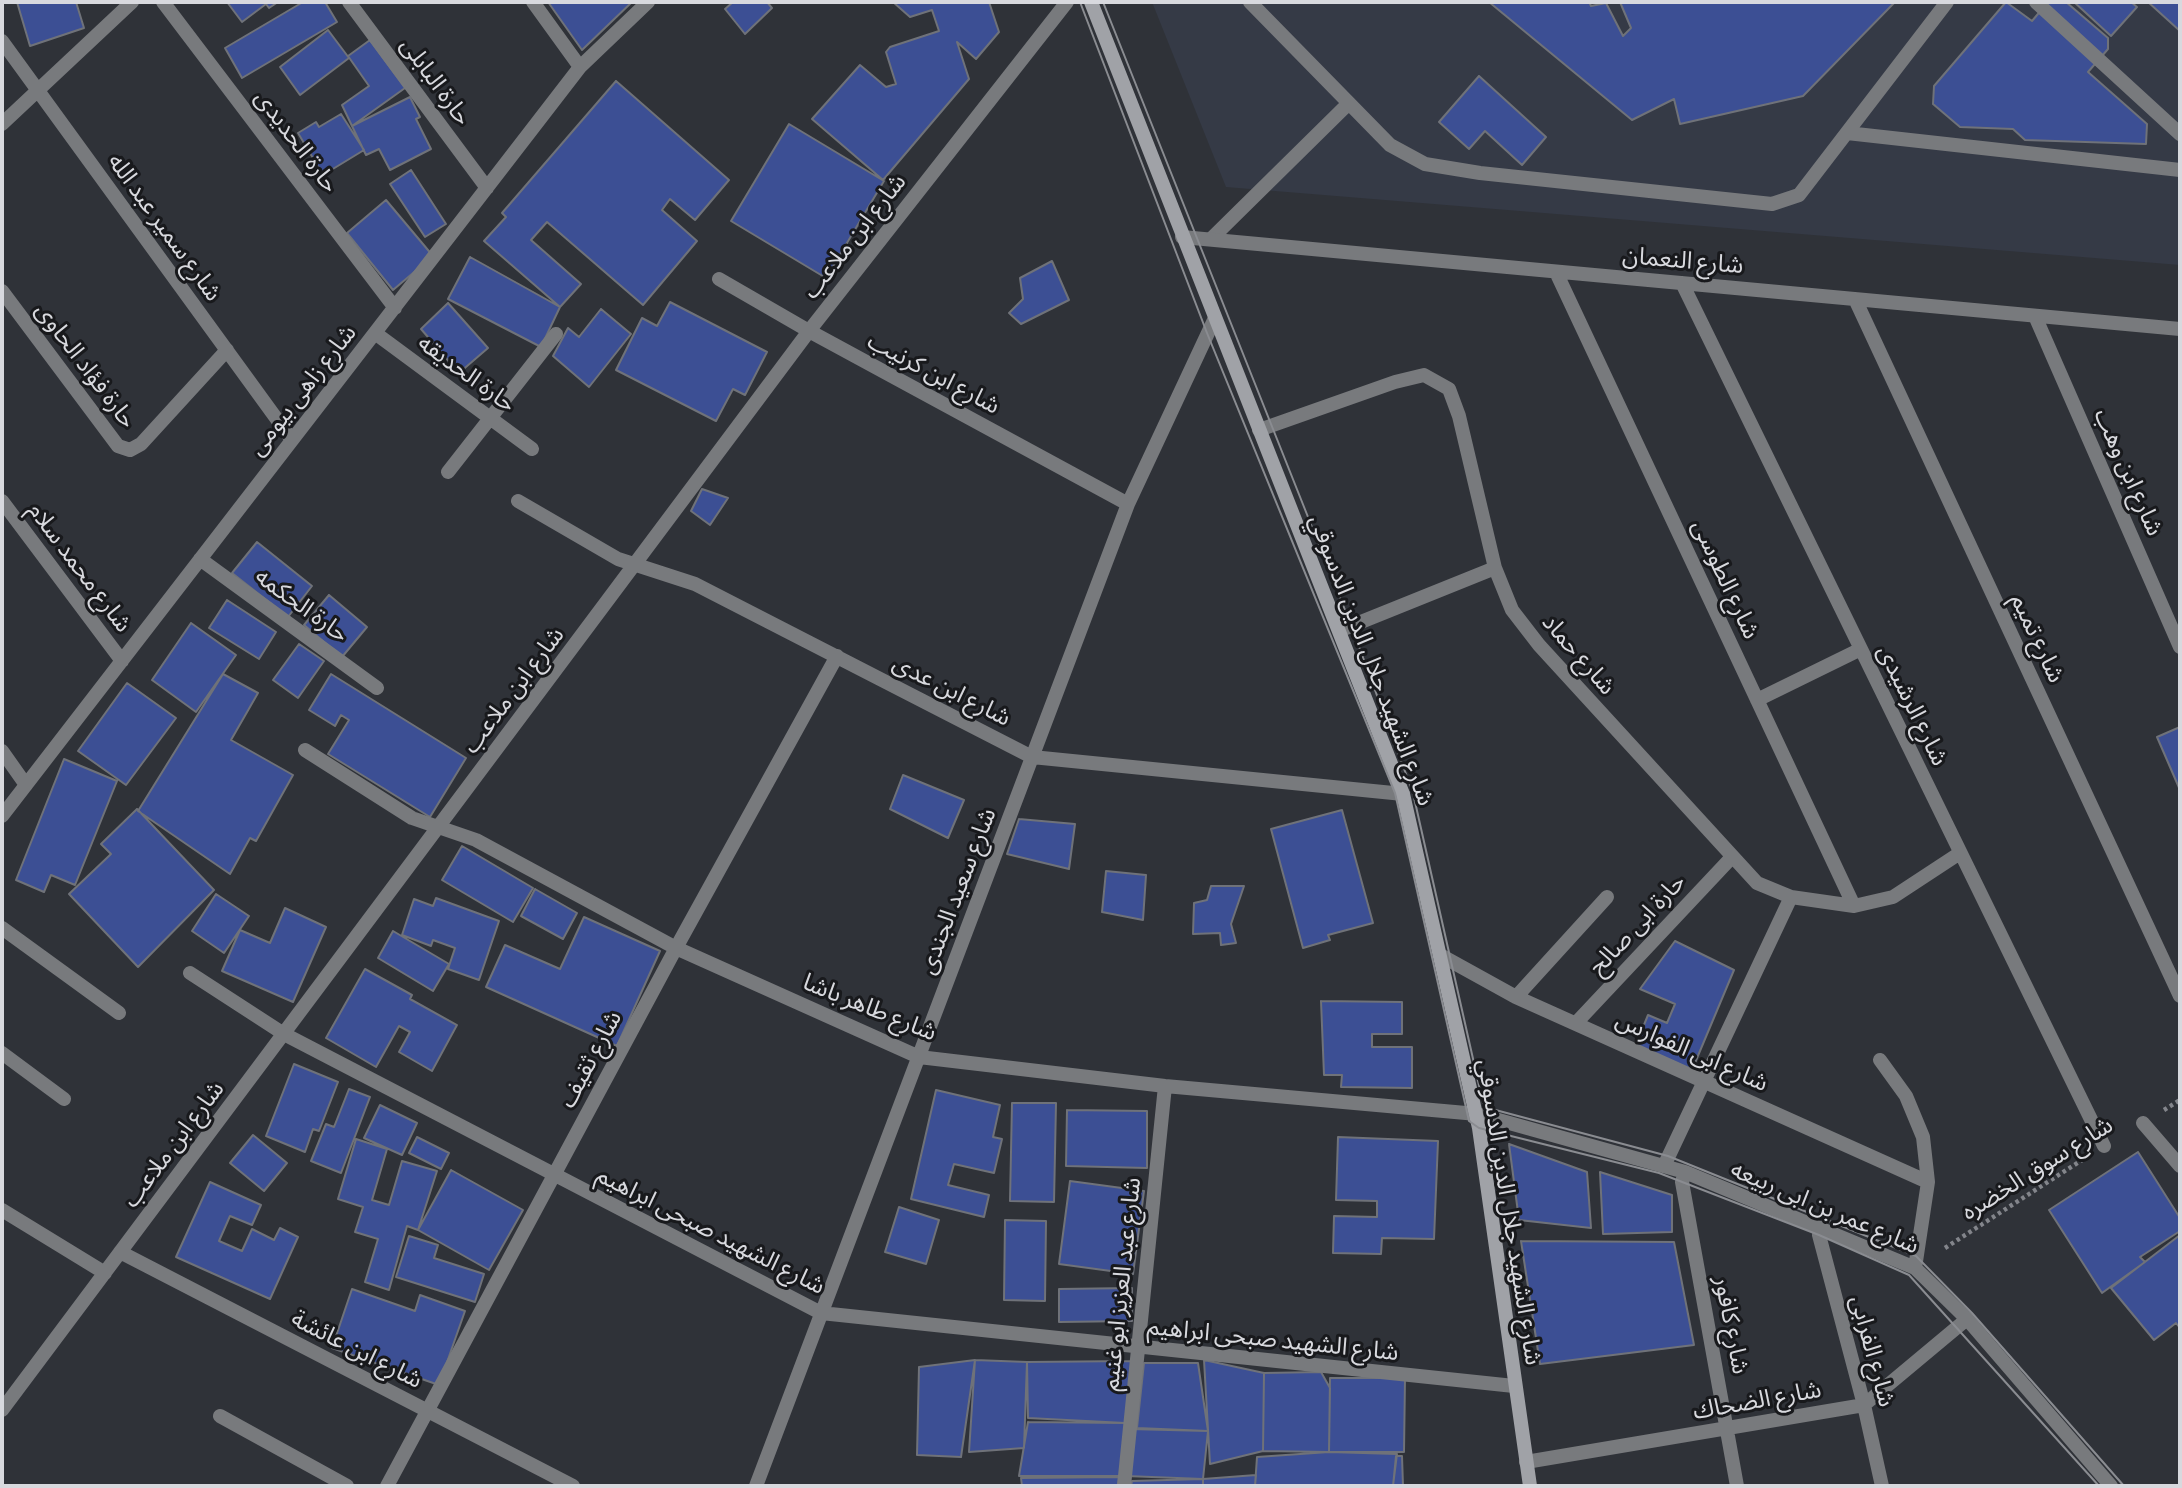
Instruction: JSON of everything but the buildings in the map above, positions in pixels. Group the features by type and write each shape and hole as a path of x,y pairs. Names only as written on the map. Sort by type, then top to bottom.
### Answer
{"main road":[{"name":"شارع الشهيد جلال الدين الدسوقي","path":"1091,2 1182,237 1341,630 1403,794 1477,1114 1530,1486"}],"street":[{"path":"2,124 132,2"},
{"name":"حارة الحديدى","path":"163,2 394,308"},
{"name":"حارة البابلى","path":"349,2 487,188"},
{"path":"533,2 580,67"},
{"name":"شارع زاهى بيومى","path":"2,816 580,67 648,2"},
{"name":"شارع ابن ملاعب","path":"2,1410 809,331 1067,2"},
{"path":"1250,2 1390,145 1425,164 1480,173 1772,204 1799,195 1947,2"},
{"path":"2036,2 2180,134"},
{"name":"شارع سمير عبد الله","path":"2,41 292,440"},
{"path":"1211,239 1349,103"},
{"path":"1847,133 2180,170"},
{"name":"شارع النعمان","path":"1182,237 2180,329"},
{"name":"شارع الطوسى","path":"1556,272 1854,906"},
{"name":"شارع ابن كرنيب","path":"719,279 809,331 1128,504"},
{"name":"شارع الرشيدى","path":"1682,283 2104,1146"},
{"name":"حارة فؤاد الحاوى","path":"2,291 118,446 130,450 141,444 227,351"},
{"name":"شارع تميم","path":"1854,299 2180,996"},
{"name":"شارع ابن وهب","path":"2035,316 2180,648"},
{"name":"شارع سعيد الجندى","path":"756,1486 1128,504 1215,318"},
{"name":"حارة الحديقه","path":"375,333 532,449"},
{"path":"448,472 492,420 556,334"},
{"name":"شارع حماد","path":"1259,430 1395,382 1424,376 1449,389 1459,416 1495,568 1512,610 1539,645 1757,883 1791,897 1854,906 1893,897 1960,853"},
{"name":"شارع محمد سلام","path":"2,501 122,661"},
{"name":"شارع ابن عدى","path":"518,501 601,551 695,584 1032,757 1403,794"},
{"name":"حارة الحكمه","path":"200,559 377,688"},
{"path":"1341,630 1495,568"},
{"path":"1757,700 1861,649"},
{"name":"شارع ثقيف","path":"387,1486 676,947 837,656"},
{"name":"شارع طاهر باشا","path":"305,750 412,818 476,840 676,947 919,1057 1165,1086 1477,1114"},
{"path":"2,751 26,785"},
{"name":"حارة ابى صالح","path":"1576,1023 1732,857"},
{"path":"1516,997 1607,897"},
{"path":"1664,1166 1791,897"},
{"path":"2,928 119,1013"},
{"name":"شارع ابى الفوارس","path":"1440,955 1516,997 1928,1182"},
{"name":"شارع الشهيد صبحى ابراهيم","path":"190,973 284,1034 821,1313 1514,1386"},
{"path":"2,1053 64,1099"},
{"path":"1880,1060 1906,1096 1919,1127 1928,1182 1915,1268"},
{"name":"شارع عبد العزيز ابو غنيم","path":"1124,1486 1165,1086"},
{"name":"شارع عمر بن ابى ربيعه","path":"1477,1114 1685,1172 1915,1268 1967,1319 2111,1486"},
{"path":"2143,1123 2180,1166"},
{"name":"شارع كافور","path":"1685,1172 1682,1182 1737,1486"},
{"path":"2,1210 105,1273"},
{"name":"شارع الفرابى","path":"1822,1228 1819,1235 1864,1405 1880,1480"},
{"name":"شارع ابن عائشة","path":"120,1252 573,1486"},
{"path":"1864,1405 1967,1319"},
{"name":"شارع الضحاك","path":"1525,1462 1864,1405"},
{"path":"220,1416 347,1486"},
{"path":"1880,1480 1890,1486"}],"path":[{"name":"شارع سوق الخضره","path":"2143,1123 2180,1100"},
{"name":"شارع سوق الخضره","path":"1915,1268 2104,1146"}],"shaded area":[{"path":"1152,2 2180,2 2180,265 1226,187"}],"tram line":[{"path":"1080,2 1207,333 1395,793 1469,1121 1479,1128 1659,1173 1819,1235 1909,1275 2099,1486"},
{"path":"1103,2 1351,625 1413,793 1483,1103 1488,1108 1668,1156 1916,1256 1972,1313 2124,1486"}]}
